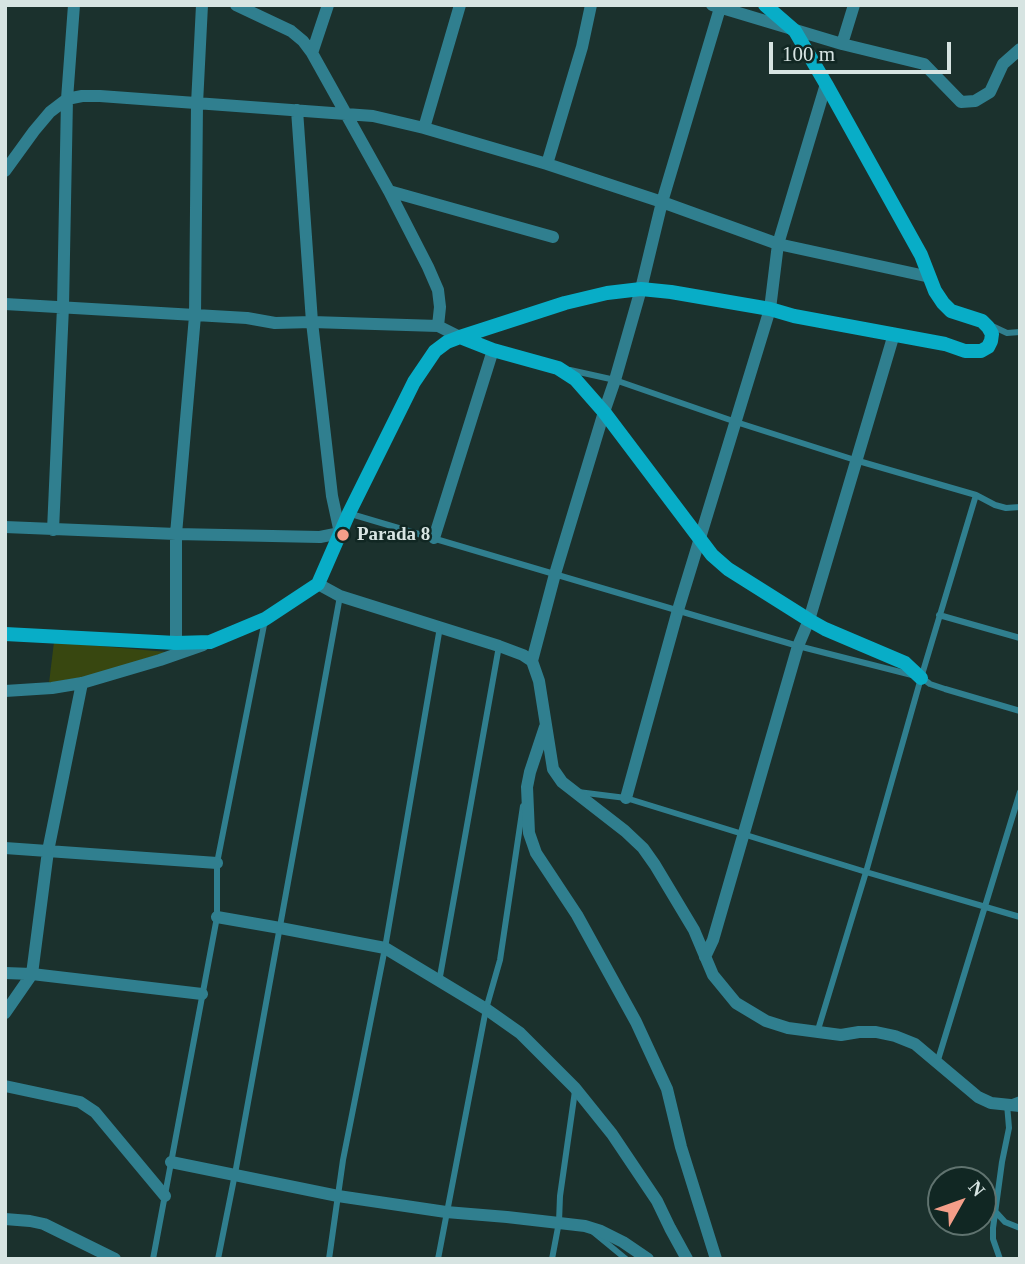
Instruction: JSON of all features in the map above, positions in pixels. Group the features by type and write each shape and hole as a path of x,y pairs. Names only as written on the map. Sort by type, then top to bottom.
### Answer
{"street":[{"path":"53,530 63,307 67,99 74,5"},
{"path":"176,643 176,534 195,316 197,104 202,5"},
{"path":"236,5 291,31 312,53 428,267 438,290 438,326"},
{"path":"312,53 328,5"},
{"path":"424,128 460,5"},
{"path":"547,164 582,47 591,5"},
{"path":"5,691 82,683 160,660 265,620 318,584 349,513 414,382 435,351 460,337 565,303 607,293 642,289 770,309 794,316 945,344 965,351 981,351 988,346 992,334 982,321 951,311 943,303 921,255 795,31 765,5"},
{"path":"842,44 854,5"},
{"path":"1016,1103 991,1103 978,1097 915,1044 895,1036 876,1032 841,1035 788,1028 765,1021 736,1003 713,975 694,930 643,848 609,818 573,792 553,769 539,681 532,661 555,574 642,289 662,202 716,6 795,31 924,64 961,102 975,101 990,92 1003,64 1020,49"},
{"path":"626,798 678,610 770,309 778,244 826,84"},
{"path":"5,171 50,112 67,99 82,96 373,116 547,164 778,244 930,277"},
{"path":"297,110 312,322 332,496 340,533"},
{"path":"389,191 554,237"},
{"path":"5,304 247,318 275,323 438,326 493,350 558,368 575,379 604,412 712,555 728,569 825,629 905,663 921,678"},
{"path":"705,957 713,940 798,646 809,620 894,334"},
{"path":"434,538 493,350"},
{"path":"5,527 320,537 340,533"},
{"path":"318,584 340,596 499,646 532,661"},
{"path":"5,634 176,643 210,642"},
{"path":"5,1013 32,974 48,851 82,683"},
{"path":"546,725 527,787 529,834 536,853 577,915 636,1022 667,1089 681,1147 716,1259"},
{"path":"5,848 217,863"},
{"path":"216,917 385,948 486,1009 520,1033 575,1088 612,1134 657,1201 687,1259"},
{"path":"5,973 202,994"},
{"path":"5,1086 80,1102 94,1112 165,1196"},
{"path":"171,1161 338,1196 446,1212 585,1226 623,1242 648,1259"},
{"path":"5,1219 44,1224 115,1259"}],"lane":[{"path":"982,321 1007,333 1020,332"},
{"path":"558,368 615,380 855,460 976,495 995,505 1020,508"},
{"path":"817,1033 976,495"},
{"path":"349,513 798,646 921,678 930,684 1020,711"},
{"path":"218,1259 340,596"},
{"path":"939,615 1020,638"},
{"path":"153,1259 216,917 217,863 265,620"},
{"path":"329,1259 343,1160 385,948 440,627"},
{"path":"439,982 499,646"},
{"path":"438,1259 486,1009 499,960 527,787"},
{"path":"573,792 626,798 1020,917"},
{"path":"937,1063 1020,792"},
{"path":"552,1259 575,1088"},
{"path":"997,1196 1016,1103"},
{"path":"997,1212 1005,1222 1020,1228"},
{"path":"585,1226 626,1259"},
{"path":"993,1236 1000,1259"}],"green space":[{"path":"54,642 167,652 89,676 49,683"}],"place":[{"name":"Parada 8","path":"343,535"}]}
